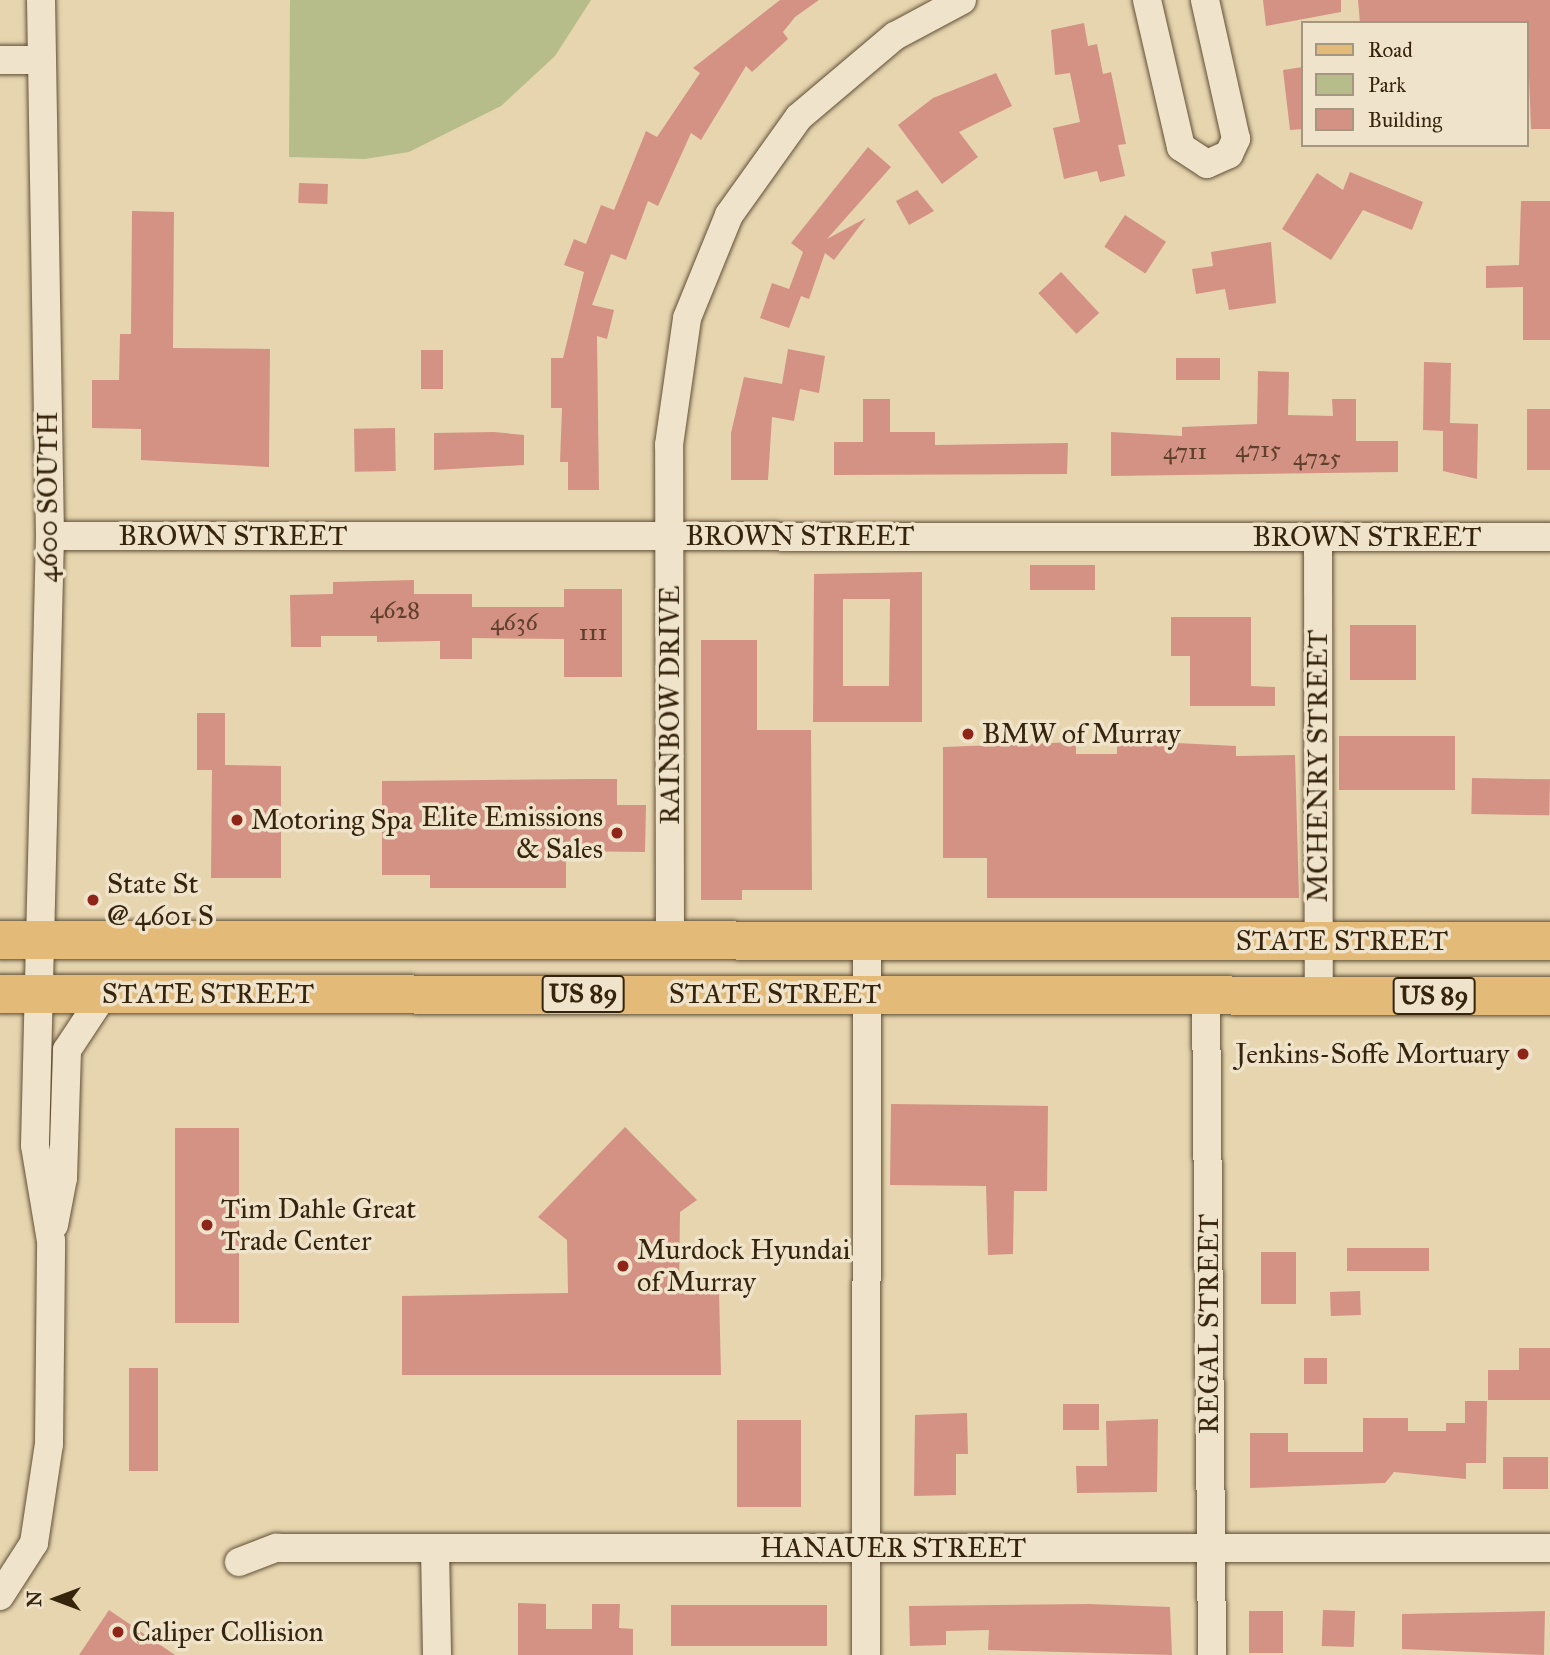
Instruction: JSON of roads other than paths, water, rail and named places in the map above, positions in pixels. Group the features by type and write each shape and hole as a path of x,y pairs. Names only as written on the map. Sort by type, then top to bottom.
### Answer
{"main road":[{"name":"STATE STREET","path":"0,940 1550,941"},
{"name":"STATE STREET","path":"0,995 1206,993 1550,996"}],"street":[{"name":"4600 SOUTH","path":"41,0 50,536 35,1145 51,1241"},
{"name":"RAINBOW DRIVE","path":"670,940 670,424 679,351 698,284 729,215 772,148 829,87 895,36 961,0"},
{"path":"1147,0 1181,147 1207,164 1229,154 1236,139 1205,0"},
{"path":"0,60 41,60"},
{"name":"BROWN STREET","path":"50,536 1550,537"},
{"name":"MCHENRY STREET","path":"1318,537 1319,995"},
{"path":"866,1655 867,940"},
{"name":"REGAL STREET","path":"1206,993 1212,1655"},
{"path":"0,1596 34,1543 47,1482 51,1241 64,1178 67,1050 104,995"},
{"name":"HANAUER STREET","path":"239,1563 276,1548 1550,1548"},
{"path":"435,1549 437,1655"}],"place":[{"name":"BMW of Murray","path":"968,734"},
{"name":"Motoring Spa","path":"237,820"},
{"name":"Elite Emissions & Sales","path":"617,833"},
{"name":"State St @ 4601 S","path":"93,900"},
{"name":"Jenkins-Soffe Mortuary","path":"1523,1054"},
{"name":"Tim Dahle Great Trade Center","path":"207,1225"},
{"name":"Murdock Hyundai of Murray","path":"623,1266"},
{"name":"Caliper Collision","path":"118,1632"}]}
